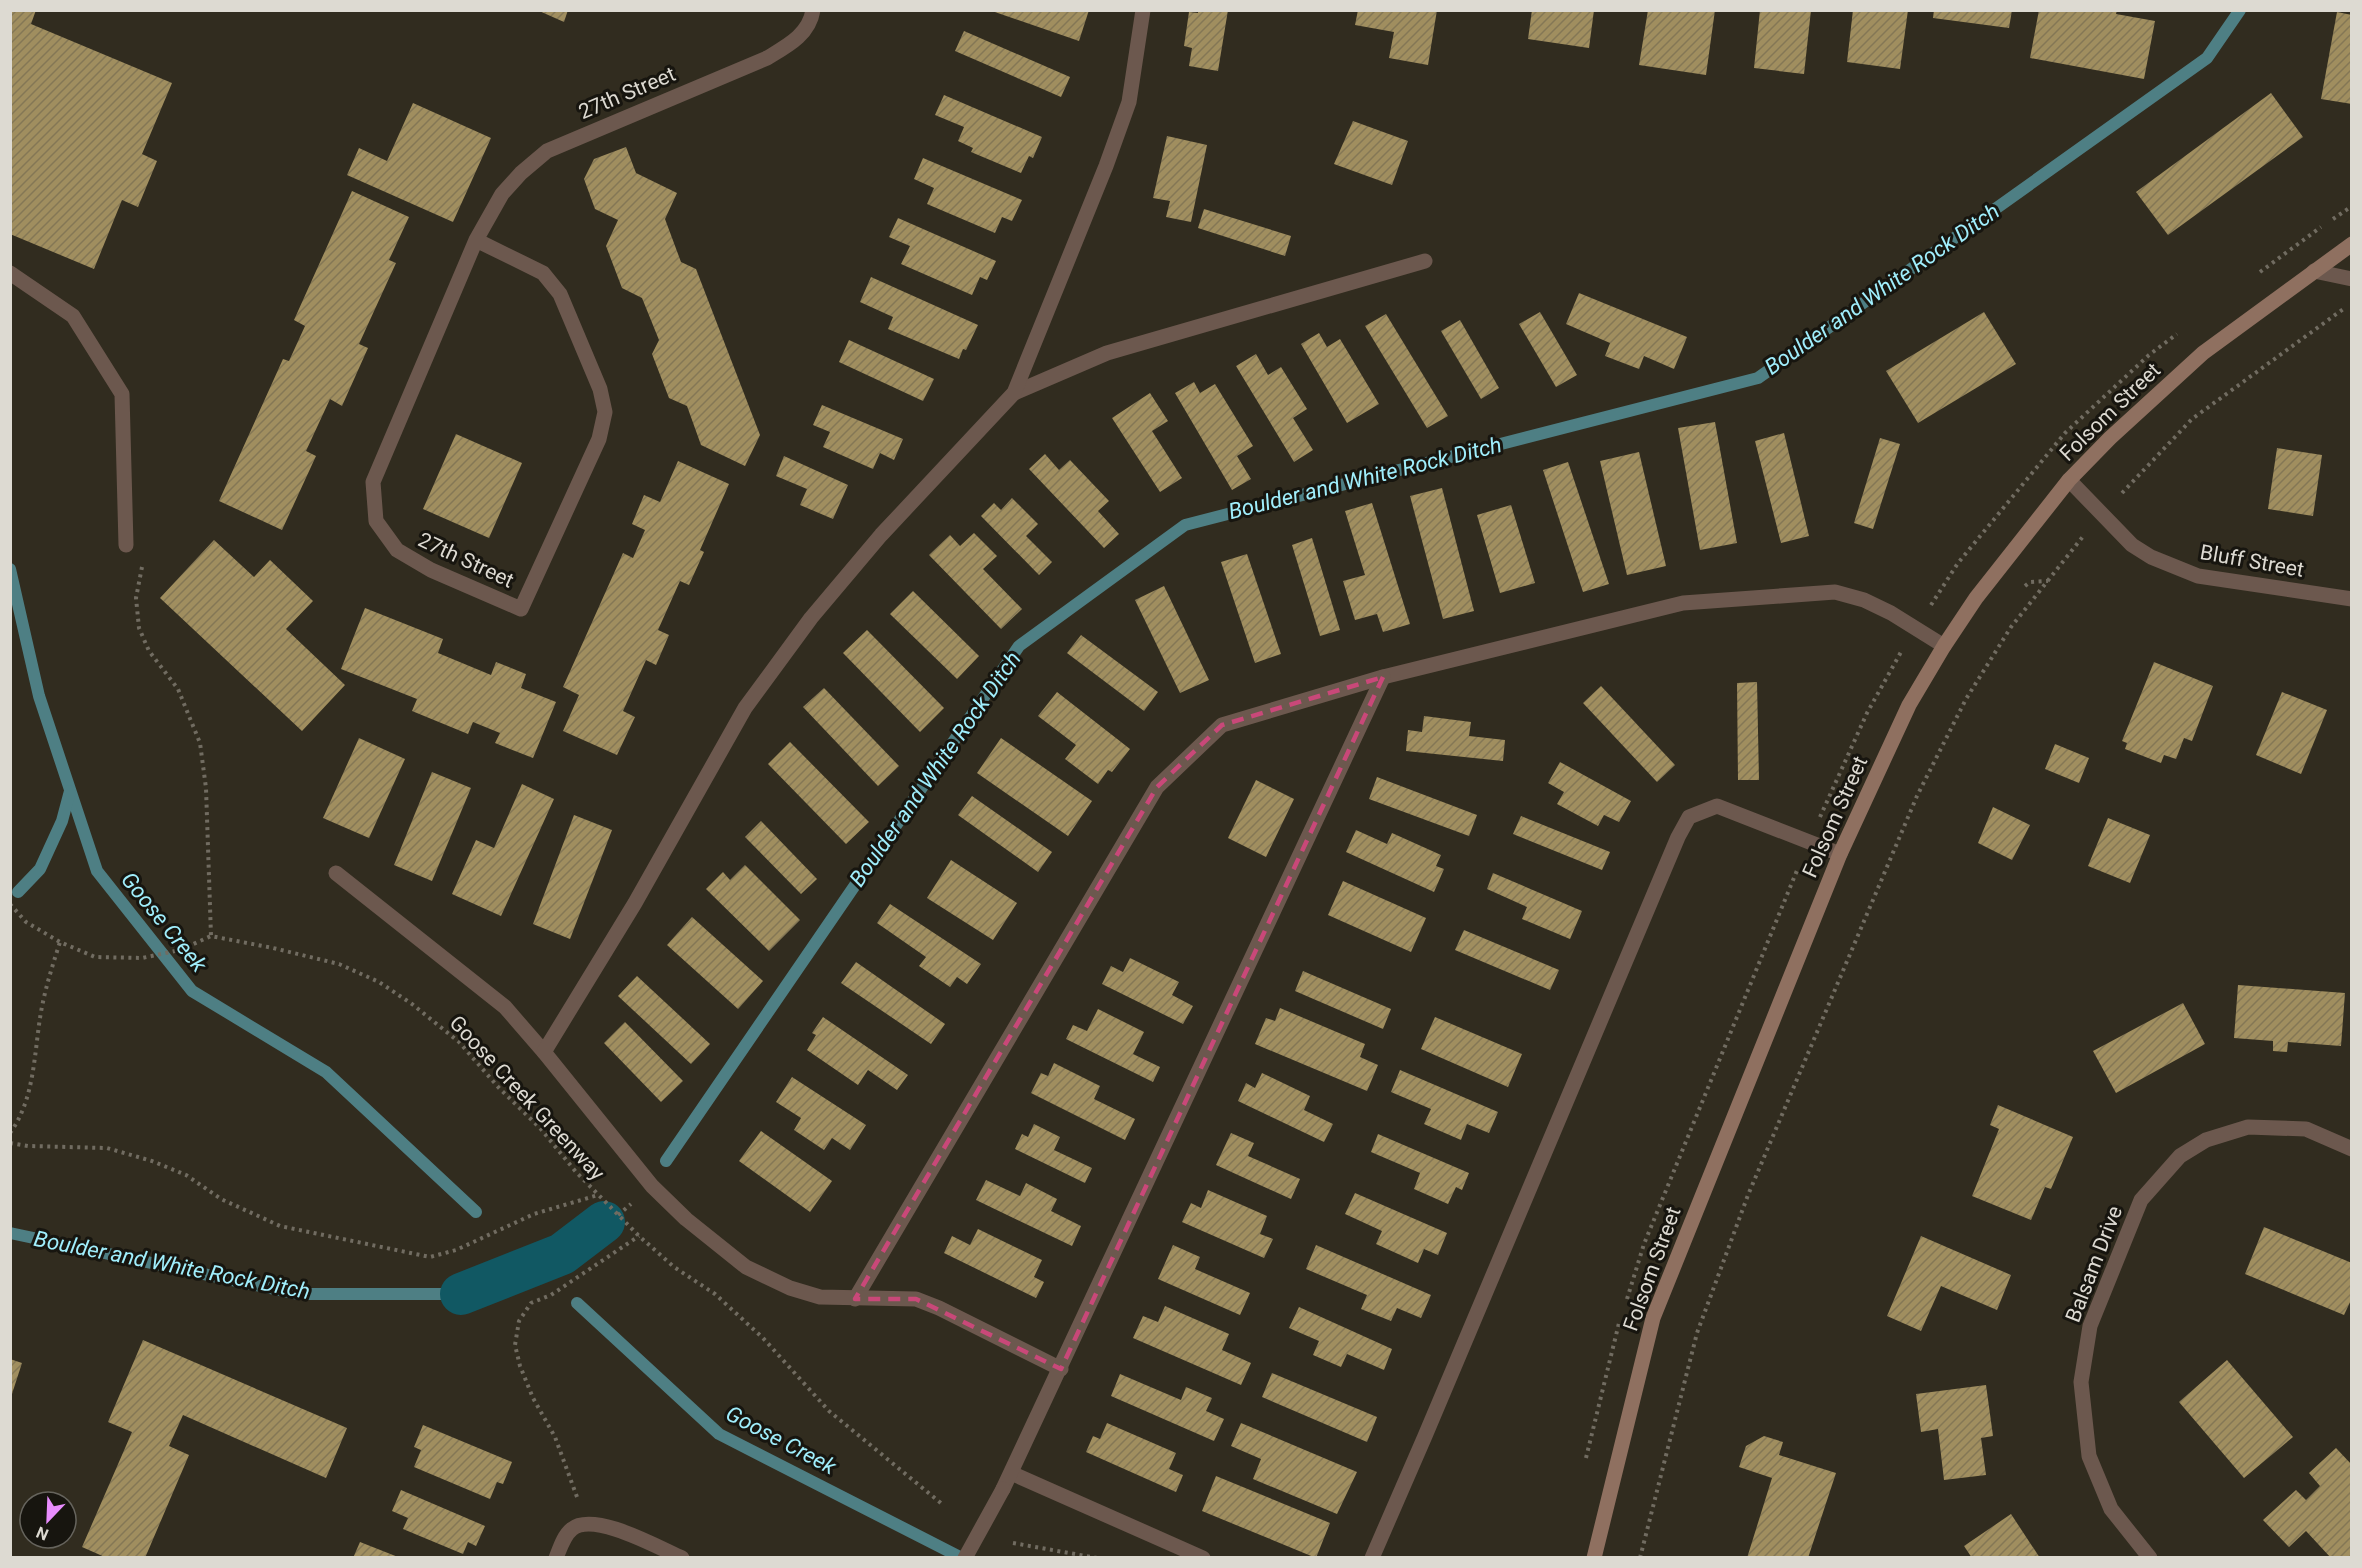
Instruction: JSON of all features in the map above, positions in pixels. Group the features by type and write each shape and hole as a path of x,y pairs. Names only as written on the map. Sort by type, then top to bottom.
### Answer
{"main road":[{"name":"Folsom Street","path":"1594,1557 1653,1318 1840,854 1909,705 1976,598 2069,480 2110,438 2203,353 2352,244"}],"street":[{"name":"27th Street","path":"476,240 543,273 560,294 600,389 605,412 599,439 521,609 431,570 397,550 376,521 373,482 476,240 502,194 521,173 547,151 767,58 796,41 812,19 813,10"},
{"path":"544,1052 635,903 745,708 812,618 874,543 1014,393 1106,166 1129,102 1143,10"},
{"path":"1014,393 1107,353 1425,261"},
{"path":"2314,271 2352,279"},
{"path":"10,273 73,316 122,394 126,545"},
{"name":"Bluff Street","path":"2069,480 2132,545 2151,556 2198,576 2352,599"},
{"path":"855,1299 1157,787 1222,725 1383,677 1683,603 1835,592 1864,600 1891,613 1944,646"},
{"path":"965,1557 1003,1490 1383,677"},
{"path":"1371,1557 1430,1425 1673,848 1689,817 1717,806 1840,854"},
{"path":"336,873 505,1007 652,1186 686,1219 746,1268 790,1288 820,1297 916,1299 939,1308 1060,1369"},
{"name":"Balsam Drive","path":"2150,1557 2111,1509 2089,1456 2081,1382 2090,1326 2141,1200 2180,1156 2206,1140 2248,1127 2306,1129 2352,1149"},
{"path":"1011,1473 1203,1557"},
{"path":"556,1557 563,1541 572,1529 584,1523 618,1530 682,1557"}],"path":[{"path":"1640,1557 1696,1333 1748,1195 1917,796 1966,699 2011,627 2101,514 2193,419 2352,304"},
{"path":"10,904 26,922 60,942 95,957 142,958 180,950 211,936 206,788 200,743 178,689 149,651 139,628 136,598 142,566 126,545"},
{"name":"Goose Creek Greenway","path":"211,936 339,964 379,982 412,1004 459,1042 499,1088 540,1128 576,1172 639,1236 674,1267 715,1294 763,1338 828,1411 942,1504"},
{"path":"10,1134 24,1110 34,1067 48,980 60,942"},
{"path":"10,1143 28,1146 107,1148 152,1161 186,1175 221,1199 280,1226 430,1257 456,1250 534,1214 598,1195"},
{"path":"584,1523 573,1484 555,1437 533,1398 520,1366 515,1345 519,1321 531,1303 551,1295 639,1236"},
{"path":"1013,1543 1097,1557"}],"highlighted area":[{"path":"1383,677 1245,969 1061,1369 916,1299 855,1299 1157,787 1222,725"}],"building":[{"path":"10,10 36,10 31,24 172,83 142,154 157,161 138,207 122,200 94,269 10,234"},
{"path":"537,10 568,10 564,22"},
{"path":"989,10 1089,10 1079,41"},
{"path":"1198,10 1228,10 1218,71 1189,66 1192,48 1184,46 1189,12 1198,13"},
{"path":"1358,10 1437,10 1428,65 1389,58 1394,32 1355,25"},
{"path":"1532,10 1594,10 1589,48 1528,39"},
{"path":"1648,10 1715,10 1706,75 1639,65"},
{"path":"1760,10 1811,10 1804,74 1754,68"},
{"path":"1853,10 1908,10 1900,69 1847,62"},
{"path":"1934,10 2012,10 2009,28 1933,18"},
{"path":"2039,10 2117,10 2116,14 2155,21 2144,79 2030,58"},
{"path":"2337,12 2352,15 2352,104 2321,99"},
{"path":"964,31 1070,77 1061,97 955,51"},
{"path":"2271,93 2303,137 2168,235 2136,192"},
{"path":"944,95 1042,137 1033,158 1029,156 1021,173 971,152 973,148 958,141 964,127 935,115"},
{"path":"413,103 491,138 453,222 347,175 359,148 387,161"},
{"path":"1353,121 1408,141 1392,185 1334,164"},
{"path":"1167,136 1207,145 1191,222 1166,217 1170,201 1153,198"},
{"path":"626,147 636,173 677,193 665,219 681,262 696,269 760,435 745,466 701,445 687,406 669,398 652,354 659,340 642,298 622,288 606,246 618,220 595,209 584,179 594,159"},
{"path":"923,158 1022,200 1012,221 1002,217 995,233 927,204 934,188 914,179"},
{"path":"352,191 409,217 389,260 396,263 359,344 368,348 342,406 330,399 306,451 316,456 282,530 219,501 283,359 289,361 305,326 294,320"},
{"path":"1204,209 1291,236 1285,256 1198,228"},
{"path":"898,218 996,261 987,280 980,277 972,295 901,264 910,246 889,237"},
{"path":"871,277 978,325 959,359 888,329 893,317 860,302"},
{"path":"1579,293 1687,337 1674,369 1644,356 1639,369 1605,356 1610,343 1566,324"},
{"path":"1540,312 1577,375 1556,387 1519,324"},
{"path":"1984,312 2016,364 1918,423 1886,371"},
{"path":"1386,314 1448,416 1427,428 1365,326"},
{"path":"1460,320 1499,388 1481,399 1441,331"},
{"path":"1319,333 1327,347 1340,339 1379,404 1347,423 1301,344"},
{"path":"849,340 934,379 923,401 839,362"},
{"path":"1256,354 1268,375 1281,367 1307,409 1293,418 1313,450 1294,462 1236,366"},
{"path":"1194,382 1200,393 1215,384 1253,446 1237,456 1251,479 1232,490 1175,393"},
{"path":"1150,393 1168,421 1152,431 1182,478 1160,492 1112,418"},
{"path":"822,405 903,439 894,460 880,453 873,469 823,447 830,432 813,425"},
{"path":"1715,422 1737,543 1700,550 1678,428"},
{"path":"1784,433 1809,536 1781,543 1755,441"},
{"path":"456,434 522,463 489,538 423,509"},
{"path":"1880,438 1900,444 1873,529 1854,523"},
{"path":"2277,448 2322,455 2313,516 2268,509"},
{"path":"1639,452 1666,566 1627,575 1600,461"},
{"path":"1045,454 1059,470 1070,460 1109,501 1098,511 1119,534 1104,548 1029,469"},
{"path":"784,456 848,485 833,519 800,505 807,489 776,476"},
{"path":"678,461 729,484 700,550 704,552 689,585 680,581 658,630 669,635 656,665 646,660 623,711 635,717 617,755 563,731 579,695 563,687 623,553 633,558 645,530 632,524 644,495 660,502"},
{"path":"1568,462 1609,584 1583,592 1543,470"},
{"path":"1442,488 1474,611 1443,619 1410,496"},
{"path":"1012,498 1038,524 1026,536 1052,562 1039,575 981,516 994,503 1001,510"},
{"path":"1372,503 1410,624 1383,632 1377,614 1355,620 1343,581 1365,575 1345,511"},
{"path":"1511,505 1535,583 1500,593 1477,515"},
{"path":"974,533 997,556 983,569 1022,609 1001,629 929,555 950,535 960,546"},
{"path":"1312,538 1340,630 1320,636 1292,545"},
{"path":"214,540 254,577 270,560 313,601 286,629 345,685 302,731 160,598"},
{"path":"1247,554 1281,654 1255,663 1221,562"},
{"path":"1164,586 1209,680 1180,693 1135,600"},
{"path":"913,591 979,656 957,679 890,614"},
{"path":"365,608 443,639 438,653 491,675 496,662 526,674 521,688 556,702 533,758 495,743 500,733 473,722 468,734 412,711 417,699 341,669"},
{"path":"867,630 944,708 920,732 843,653"},
{"path":"1081,635 1158,692 1144,711 1067,653"},
{"path":"2154,662 2213,686 2192,741 2184,738 2176,759 2164,755 2161,763 2125,749 2127,743 2122,741"},
{"path":"1757,682 1759,780 1738,780 1737,683"},
{"path":"1601,686 1675,765 1657,782 1583,703"},
{"path":"824,688 899,766 878,786 803,707"},
{"path":"1057,692 1130,749 1112,772 1108,770 1098,784 1065,759 1076,745 1038,716"},
{"path":"2282,692 2327,710 2301,774 2256,755"},
{"path":"1424,716 1471,722 1469,736 1505,740 1503,761 1406,751 1408,730 1422,732"},
{"path":"359,738 405,759 369,838 323,818"},
{"path":"1001,738 1092,801 1068,836 977,773"},
{"path":"790,742 869,822 846,844 768,764"},
{"path":"2055,744 2089,758 2079,783 2045,769"},
{"path":"1560,762 1631,801 1619,822 1604,815 1598,826 1557,804 1564,792 1548,783"},
{"path":"432,772 471,788 432,881 394,865"},
{"path":"1377,777 1477,815 1469,836 1369,799"},
{"path":"1256,780 1294,799 1266,857 1228,838"},
{"path":"522,784 554,799 501,916 452,894 476,840 494,848"},
{"path":"972,796 1052,852 1038,872 958,815"},
{"path":"1993,807 2030,825 2012,860 1978,843"},
{"path":"574,815 612,830 570,939 533,924"},
{"path":"1521,816 1610,852 1602,870 1513,834"},
{"path":"2108,818 2150,835 2130,883 2088,866"},
{"path":"761,821 817,879 801,894 745,837"},
{"path":"1356,830 1387,844 1392,833 1441,855 1436,866 1444,869 1434,892 1346,852"},
{"path":"951,860 1017,903 993,940 927,898"},
{"path":"745,865 800,920 769,951 706,889 723,872 730,880"},
{"path":"1493,873 1582,911 1570,939 1522,919 1527,907 1487,889"},
{"path":"1343,881 1426,918 1411,952 1328,915"},
{"path":"890,904 981,964 967,984 957,977 950,987 919,966 926,957 877,923"},
{"path":"692,917 763,981 738,1009 667,945"},
{"path":"1464,930 1559,970 1550,990 1455,950"},
{"path":"1130,958 1179,982 1172,995 1193,1006 1183,1024 1102,984 1111,966 1123,972"},
{"path":"856,962 945,1024 931,1044 841,983"},
{"path":"1303,971 1391,1009 1383,1029 1295,991"},
{"path":"637,976 710,1044 691,1064 618,996"},
{"path":"2238,985 2345,993 2341,1046 2288,1042 2287,1052 2273,1051 2273,1041 2234,1038"},
{"path":"2183,1003 2205,1044 2116,1093 2093,1051"},
{"path":"1280,1008 1365,1044 1360,1057 1378,1065 1367,1091 1255,1044 1266,1018 1275,1021"},
{"path":"1098,1009 1144,1032 1133,1054 1160,1067 1153,1082 1066,1039 1073,1025 1087,1031"},
{"path":"823,1017 908,1075 897,1090 868,1070 858,1085 807,1050 816,1035 812,1033"},
{"path":"1435,1017 1522,1054 1508,1087 1421,1049"},
{"path":"625,1022 683,1081 661,1102 604,1043"},
{"path":"1054,1063 1100,1086 1094,1099 1135,1119 1125,1140 1031,1093 1041,1073 1048,1076"},
{"path":"1400,1070 1498,1112 1489,1133 1467,1124 1461,1140 1424,1124 1431,1109 1391,1092"},
{"path":"1262,1073 1310,1096 1304,1110 1333,1124 1324,1142 1238,1101 1246,1083 1255,1088"},
{"path":"792,1077 866,1125 850,1150 832,1138 824,1150 794,1130 801,1118 776,1102"},
{"path":"1998,1105 2073,1137 2051,1189 2045,1187 2031,1220 1972,1196 1999,1129 1990,1125"},
{"path":"1034,1124 1060,1137 1054,1150 1092,1168 1085,1183 1015,1149 1022,1134 1028,1137"},
{"path":"761,1131 832,1181 810,1212 739,1161"},
{"path":"1231,1133 1254,1143 1248,1156 1300,1179 1291,1199 1216,1165"},
{"path":"1378,1134 1469,1173 1462,1190 1456,1187 1448,1204 1414,1189 1420,1173 1371,1152"},
{"path":"986,1180 1020,1196 1026,1183 1057,1199 1051,1211 1081,1226 1072,1246 976,1200"},
{"path":"1208,1190 1267,1216 1260,1234 1273,1239 1264,1258 1182,1222 1191,1203 1201,1208"},
{"path":"1355,1193 1447,1233 1438,1255 1424,1249 1418,1263 1376,1244 1382,1231 1345,1214"},
{"path":"2264,1227 2352,1263 2352,1298 2344,1315 2245,1274"},
{"path":"978,1229 1042,1260 1034,1277 1044,1282 1036,1298 944,1253 952,1236 970,1245"},
{"path":"1921,1236 2011,1275 1997,1310 1941,1286 1921,1331 1887,1316"},
{"path":"1173,1245 1200,1257 1195,1269 1250,1293 1240,1315 1158,1279"},
{"path":"1316,1245 1431,1295 1421,1318 1397,1308 1391,1321 1361,1309 1367,1295 1306,1269"},
{"path":"1165,1306 1229,1334 1222,1350 1251,1363 1241,1385 1133,1338 1143,1316 1158,1322"},
{"path":"1299,1307 1392,1349 1384,1370 1347,1354 1341,1367 1313,1355 1319,1341 1289,1328"},
{"path":"143,1340 347,1428 326,1478 183,1415 169,1446 189,1455 145,1558 107,1558 82,1547 132,1432 108,1422"},
{"path":"10,1359 22,1363 11,1397 10,1397"},
{"path":"2227,1360 2293,1437 2244,1478 2179,1402"},
{"path":"1272,1373 1377,1417 1367,1442 1262,1397"},
{"path":"1120,1374 1181,1400 1186,1387 1212,1398 1206,1411 1224,1419 1214,1441 1111,1396"},
{"path":"1986,1385 1993,1436 1981,1438 1986,1475 1944,1480 1938,1429 1921,1432 1916,1394"},
{"path":"1107,1423 1176,1453 1169,1469 1183,1475 1176,1492 1086,1452 1093,1436 1100,1439"},
{"path":"1241,1423 1357,1472 1337,1514 1253,1479 1261,1459 1231,1446"},
{"path":"423,1425 512,1462 503,1484 497,1482 490,1499 414,1467 421,1450 414,1447"},
{"path":"1764,1436 1783,1442 1779,1455 1836,1473 1808,1558 1747,1558 1772,1478 1739,1467 1746,1446"},
{"path":"2336,1448 2352,1465 2352,1558 2331,1558 2306,1531 2289,1547 2263,1520 2296,1490 2306,1500 2320,1486 2309,1473"},
{"path":"1216,1476 1330,1523 1316,1558 1202,1511"},
{"path":"401,1490 485,1526 476,1546 468,1542 463,1554 403,1529 408,1518 392,1511"},
{"path":"2011,1514 2040,1558 1972,1558 1964,1546"},
{"path":"360,1542 398,1557 398,1558 353,1558"}],"waterway":[{"name":"Boulder and White Rock Ditch","path":"666,1161 1019,646 1185,525 1758,378 2207,58 2240,10"},
{"name":"Goose Creek","path":"10,569 39,696 97,871 192,991 326,1072 476,1212"},
{"path":"18,892 40,869 62,821 70,791"},
{"name":"Boulder and White Rock Ditch","path":"461,1294 562,1254 604,1222"},
{"name":"Boulder and White Rock Ditch","path":"10,1233 298,1294 461,1294"},
{"name":"Goose Creek","path":"577,1303 719,1434 962,1558"}]}
